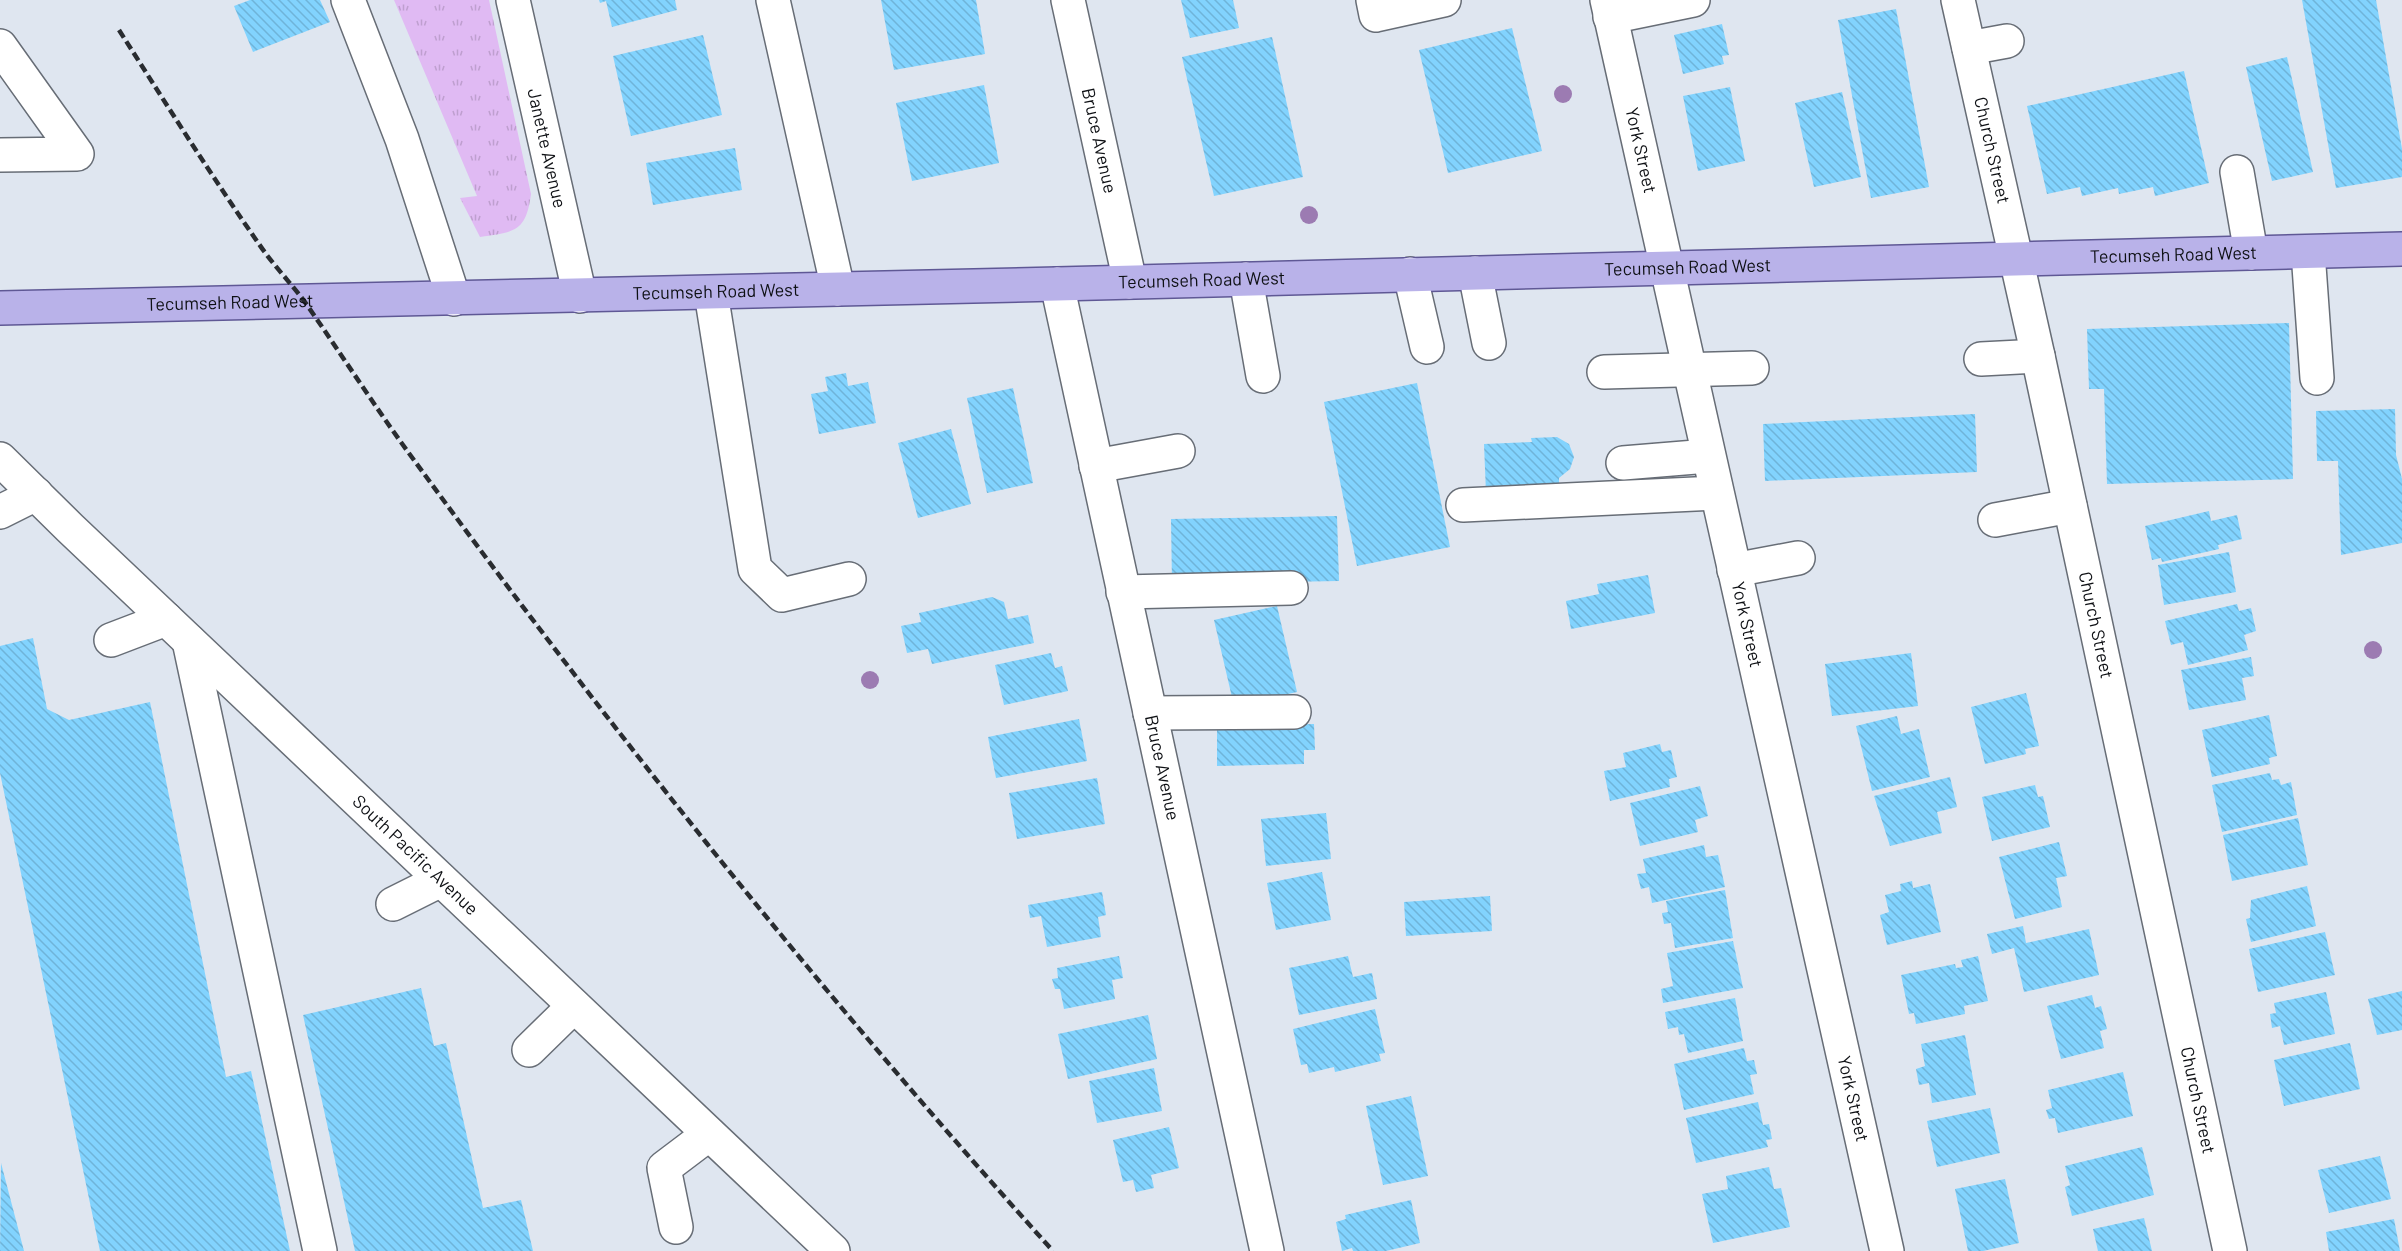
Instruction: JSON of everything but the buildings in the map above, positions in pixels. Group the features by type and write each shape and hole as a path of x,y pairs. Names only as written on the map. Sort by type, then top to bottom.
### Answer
{"main road":[{"name":"Tecumseh Road West","path":"0,308 838,290 2402,249"}],"street":[{"path":"348,0 402,139 454,299"},
{"name":"Janette Avenue","path":"513,0 580,296"},
{"path":"773,0 838,290"},
{"name":"Bruce Avenue","path":"1068,0 1130,282"},
{"path":"1373,0 1376,15 1444,0"},
{"path":"1609,9 1693,0"},
{"name":"Church Street","path":"1958,0 2038,356 2230,1251"},
{"name":"York Street","path":"1609,9 1887,1251"},
{"path":"1969,48 2007,41"},
{"path":"0,155 77,154 4,56"},
{"path":"2237,172 2251,253"},
{"path":"2308,252 2317,378"},
{"path":"1475,273 1489,343"},
{"path":"1410,274 1427,347"},
{"path":"1245,279 1263,376"},
{"name":"Bruce Avenue","path":"1057,284 1267,1251"},
{"path":"711,293 755,569 782,595 849,579"},
{"path":"1981,359 2038,356"},
{"path":"1604,372 1752,368"},
{"path":"1096,466 1178,451"},
{"path":"1623,464 1708,456"},
{"name":"South Pacific Avenue","path":"0,459 833,1251"},
{"path":"0,512 36,494"},
{"path":"1463,505 1716,494"},
{"path":"1995,520 2070,506"},
{"path":"1734,570 1798,558"},
{"path":"1123,592 1291,588"},
{"path":"111,640 178,630 320,1251"},
{"path":"1150,713 1294,711"},
{"path":"393,904 441,880"},
{"path":"529,1050 574,1006"},
{"path":"676,1227 664,1167 709,1134"}],"green space":[{"path":"394,0 489,0 531,194 526,216 517,228 502,234 480,237 460,198 477,196"}],"railway":[{"path":"119,30 205,165 264,252 307,305 403,445 558,653 799,957 1053,1251"}]}
